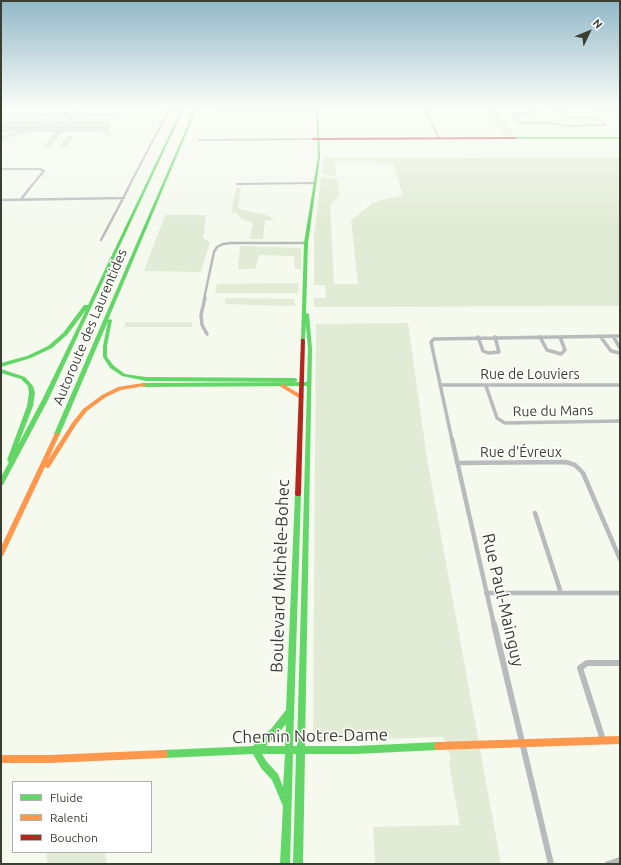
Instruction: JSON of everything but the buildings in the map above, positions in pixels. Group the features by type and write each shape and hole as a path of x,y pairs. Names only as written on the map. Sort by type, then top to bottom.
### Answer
{"main road":[{"name":"Autoroute des Laurentides","path":"2,481 45,400 165,146"},
{"name":"Autoroute des Laurentides","path":"1,554 36,483 180,146"},
{"name":"Boulevard Michèle-Bohec","path":"285,864 306,243 319,156 318,146"},
{"name":"Boulevard Michèle-Bohec","path":"298,864 310,349 305,290"},
{"path":"1,365 32,356 53,345 68,331 95,295"},
{"path":"112,308 105,346 105,355 112,367 124,375 146,379 309,382"},
{"path":"1,371 10,372 23,378 30,386 32,395 29,409 2,481"},
{"path":"36,483 82,413 95,402 113,391 128,386 147,384 282,386 301,382"},
{"path":"282,386 301,397"},
{"path":"287,807 275,777 264,765 255,750 274,732 290,712"},
{"name":"Chemin Notre-Dame","path":"1,759 50,759 255,750 368,750 522,742 620,740"}],"street":[{"path":"101,240 150,146"},
{"path":"1,169 40,169 44,171 22,198"},
{"path":"237,184 315,183"},
{"path":"1,198 124,198"},
{"path":"207,334 202,324 201,315 216,247 221,244 231,243 306,243"},
{"path":"600,336 611,351 620,353"},
{"path":"613,336 620,348"},
{"path":"495,337 499,352 488,354 483,351 478,337 620,336"},
{"name":"Rue Paul-Mainguy","path":"478,337 438,338 431,342 486,593 552,864"},
{"path":"540,337 546,350 561,354 565,350 560,337"},
{"name":"Rue de Louviers","path":"440,385 620,385"},
{"name":"Rue du Mans","path":"486,386 497,418 505,423 620,421"},
{"name":"Rue d'Évreux","path":"457,463 566,462 575,465 583,473 620,559"},
{"path":"535,513 561,593"},
{"path":"486,593 620,593"},
{"path":"603,740 580,668 582,664 587,663 620,663"},
{"path":"608,864 620,860"}],"green space":[{"path":"620,157 620,306 314,307 314,298 326,298 325,285 314,285 314,237 321,177 337,179 339,196 330,205 334,284 358,284 351,220 374,202 403,195 393,163 376,163 375,160 335,161 336,176 322,174 324,158"},
{"path":"241,188 238,208 267,215 275,220 265,220 263,239 250,239 253,224 252,222 242,219 237,213 231,212 236,189"},
{"path":"165,215 206,215 203,238 210,242 201,272 144,271"},
{"path":"240,246 301,248 301,269 295,269 294,256 259,255 255,269 238,269"},
{"path":"299,283 298,293 215,293 217,284"},
{"path":"225,298 294,299 295,306 225,304"},
{"path":"126,322 192,322 192,327 124,327"},
{"path":"408,323 427,459 501,864 375,864 373,827 460,825 449,763 451,758 443,737 313,741 316,324"},
{"path":"46,853 105,853 107,864 48,864"}],"traffic: fast":[{"path":"1,483 45,400 165,146"},
{"path":"57,434 180,146"},
{"path":"303,340 306,243 319,157 319,146"},
{"path":"1,365 29,357 50,347 65,334 86,306"},
{"path":"298,864 310,349 307,314"},
{"path":"110,320 105,346 105,357 112,367 124,375 146,379 295,380"},
{"path":"1,371 23,378 30,386 32,393 30,406 10,460"},
{"path":"143,385 309,384"},
{"path":"285,864 298,494"},
{"path":"255,750 274,732 290,712"},
{"path":"164,754 255,750 356,750 438,746"},
{"path":"255,750 264,765 275,777 286,804"}],"traffic: slow":[{"path":"47,466 74,424 85,410 104,396 120,388 143,385"},
{"path":"283,386 301,397"},
{"path":"1,554 57,434"},
{"path":"438,746 620,740"},
{"path":"1,759 50,759 164,754"}],"traffic: jam":[{"path":"298,494 303,340"}]}
